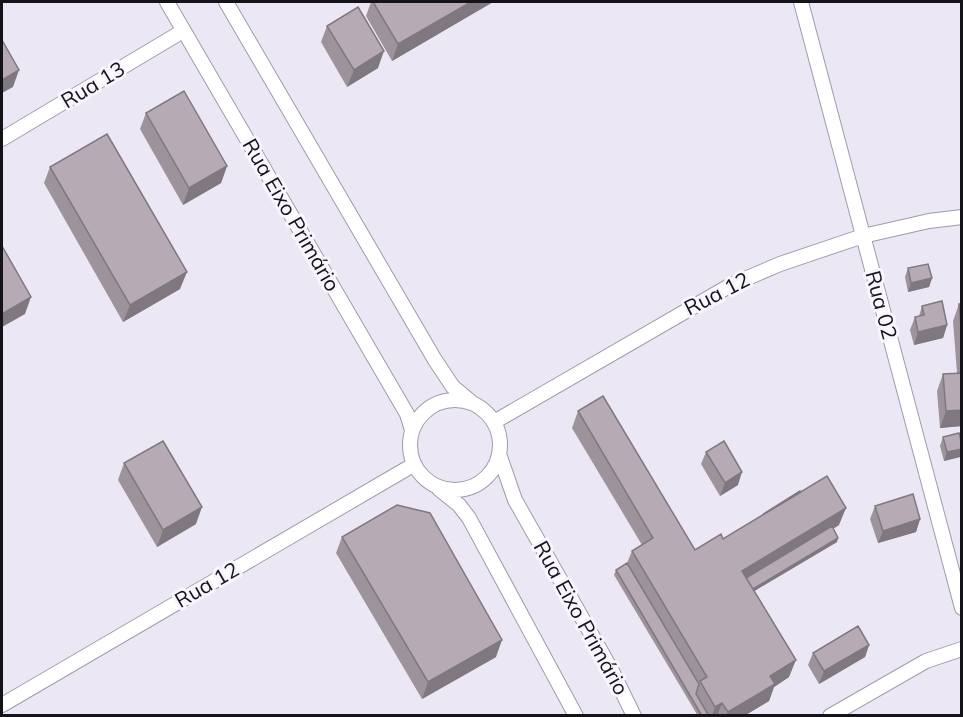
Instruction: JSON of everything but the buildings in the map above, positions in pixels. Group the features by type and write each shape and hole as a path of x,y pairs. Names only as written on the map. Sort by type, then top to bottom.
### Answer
{"street":[{"name":"Rua Eixo Primário","path":"167,2 407,414 412,430"},
{"name":"Rua 02","path":"801,2 962,608"},
{"path":"230,3 435,360 453,387 488,414 499,432 500,454 491,472 476,486 463,490 437,488"},
{"name":"Rua 13","path":"2,139 183,31"},
{"name":"Rua 12","path":"494,422 731,285 780,264 863,236 928,221 962,217"},
{"path":"471,402 442,401 418,417 409,442 413,465 423,478 459,505 469,518 576,716"},
{"name":"Rua Eixo Primário","path":"500,454 515,500 611,669 634,716"},
{"name":"Rua 12","path":"2,705 413,465"},
{"path":"830,716 926,661 962,649"}]}
